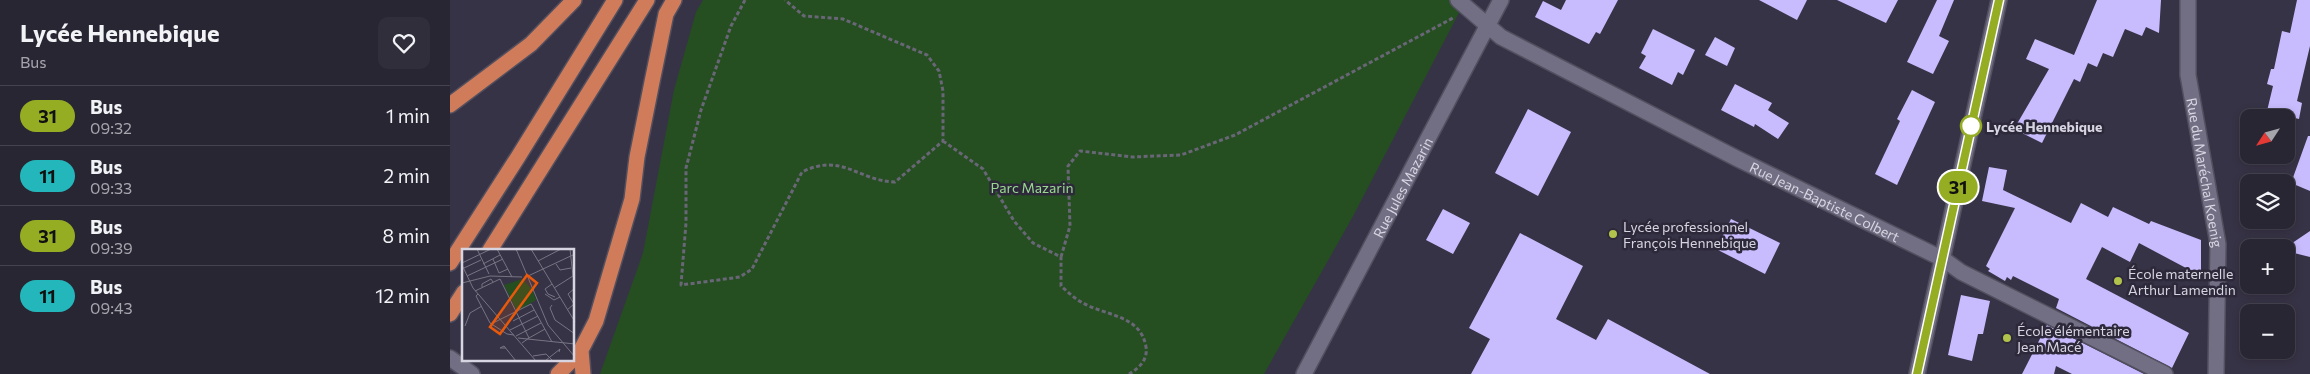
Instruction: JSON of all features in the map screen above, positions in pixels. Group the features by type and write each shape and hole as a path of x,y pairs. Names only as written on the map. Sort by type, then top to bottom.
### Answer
{"highway":[{"path":"450,105 531,44 574,0"},
{"path":"450,264 524,149 615,0"},
{"path":"491,249 647,0"},
{"path":"582,374 576,356 596,321 632,199 637,157 666,14 674,0"},
{"path":"450,314 462,295"},
{"path":"558,374 570,362"}],"street":[{"name":"Rue Jules Mazarin","path":"1304,374 1501,0"},
{"path":"1917,374 1998,0"},
{"name":"Rue du Maréchal Koenig","path":"2188,0 2188,75 2218,244 2216,374"},
{"name":"Rue Jean-Baptiste Colbert","path":"1463,4 1488,24 1500,37 1738,159 1943,259 1961,272 2165,374"},
{"path":"450,358 472,374"}],"path":[{"path":"745,0 731,26 702,110 686,168 686,223 680,285 692,285 740,277 752,269 802,172 816,166 840,165 884,182 895,182 943,141 943,91 939,71 927,55 843,19 804,16 785,0"},
{"path":"1129,374 1140,368 1147,353 1144,336 1128,321 1082,303 1061,286 1060,257 1070,226 1068,166 1080,152 1132,158 1181,155 1235,135 1331,85 1463,4"},
{"path":"943,141 983,168 1014,221 1033,244 1060,257"}],"green space":[{"name":"Parc Mazarin","path":"703,0 1452,0 1463,5 1352,218 1264,374 600,374 643,253 674,90 696,12"}],"building":[{"path":"1566,0 1618,0 1600,34 1596,32 1589,44 1535,17 1543,1 1561,10"},
{"path":"1759,0 1807,0 1797,20"},
{"path":"1837,0 1898,0 1886,23"},
{"path":"1937,0 1954,0 1939,36 1949,41 1933,74 1907,62"},
{"path":"2097,0 2161,0 2159,33 2146,27 2142,36 2125,29 2113,57 2103,53 2097,67 2088,63 2080,82 2074,79 2042,143 2014,129 2049,69 2026,59 2035,39 2074,55"},
{"path":"2297,0 2310,0 2310,46 2297,101 2302,103 2299,119 2295,118 2295,109 2267,109 2273,86 2267,84 2271,69 2274,69 2282,31 2290,33"},
{"path":"1653,29 1695,50 1683,75 1678,72 1672,85 1639,68 1646,56 1641,53"},
{"path":"1715,37 1735,48 1727,66 1705,55"},
{"path":"1735,84 1772,103 1768,110 1789,123 1778,139 1755,124 1754,127 1721,110"},
{"path":"1912,90 1935,102 1897,185 1875,174 1900,121 1897,119"},
{"path":"1528,109 1571,132 1538,196 1495,173"},
{"path":"2308,136 2310,136 2310,191 2295,185 2294,174"},
{"name":"École maternelle Arthur Lamendin","path":"1989,167 2007,170 2003,190 2071,223 2081,203 2108,217 2113,207 2149,224 2151,221 2201,240 2201,276 2139,243 2130,262 2102,247 2086,279 2189,333 2172,368 2056,308 2059,299 2013,276 2011,280 2007,277 2005,281 1988,271 1990,269 1986,266 2015,208 1982,201"},
{"path":"1443,209 1470,223 1453,254 1426,240"},
{"path":"1731,219 1780,243 1765,274 1716,249"},
{"path":"2310,231 2310,257 2295,253 2295,241"},
{"path":"1520,233 1583,266 1556,319 1596,340 1608,319 1710,374 1471,374 1490,339 1469,328"},
{"path":"1961,295 1990,301 1983,334 1978,334 1972,361 1948,355"},
{"path":"2047,325 2144,374 2072,374 2056,366 2054,374 2022,374"}],"bus line":[{"name":"31","path":"1917,374 1999,0"}],"place":[{"name":"Lycée Hennebique","path":"1971,126"},
{"name":"Lycée professionnel François Hennebique","path":"1613,234"},
{"name":"École maternelle Arthur Lamendin","path":"2118,281"},
{"name":"École élémentaire Jean Macé","path":"2007,338"}]}
